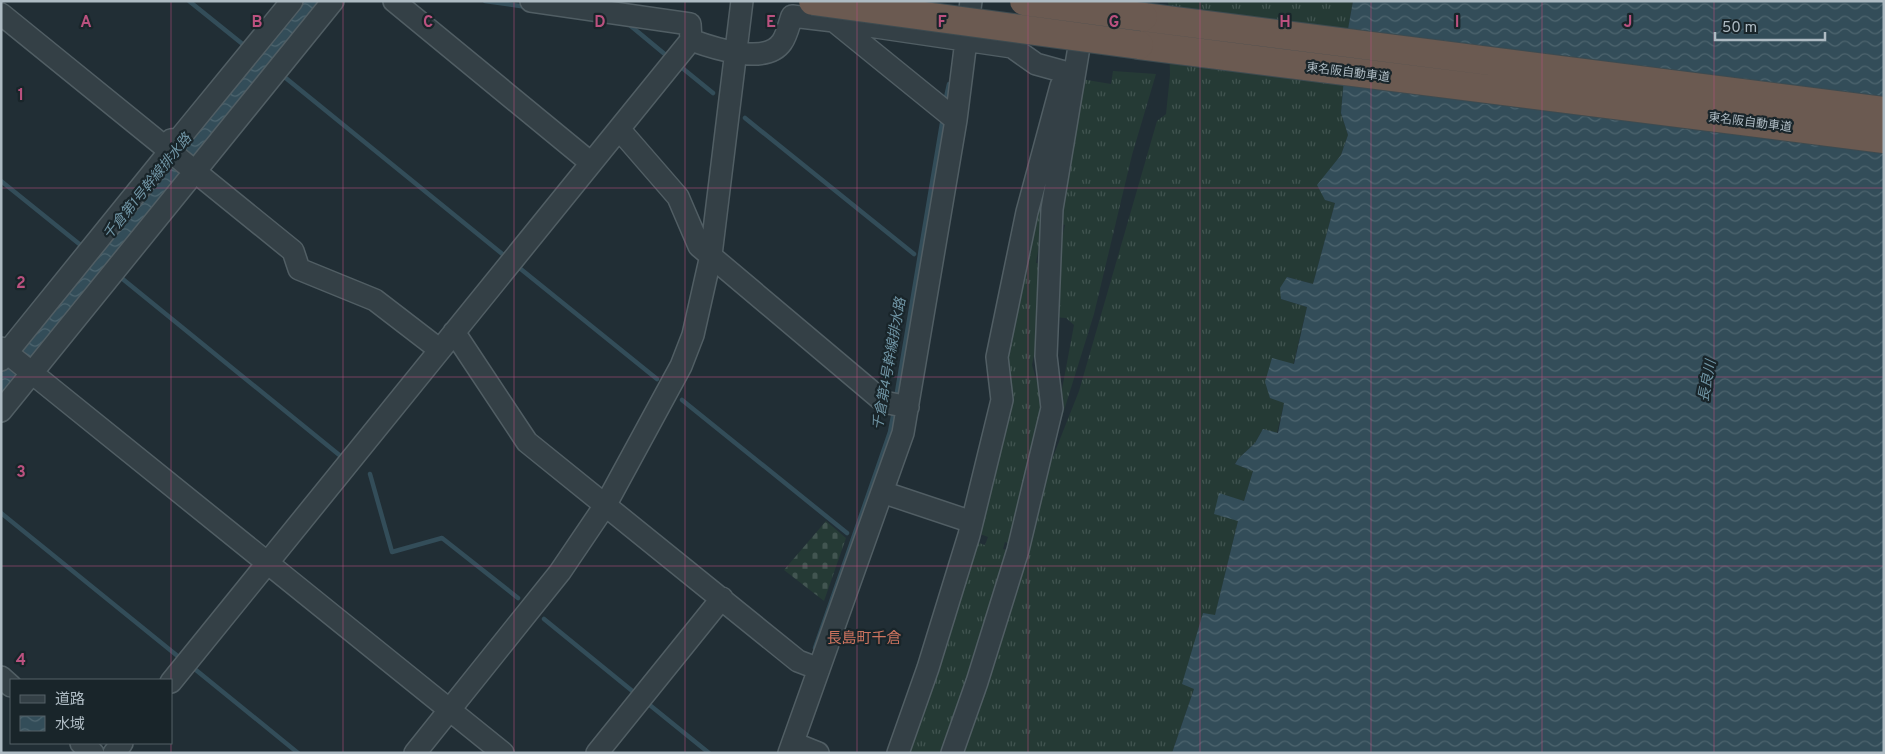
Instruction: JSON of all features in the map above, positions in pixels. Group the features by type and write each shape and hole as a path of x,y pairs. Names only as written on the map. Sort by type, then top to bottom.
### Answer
{"highway":[{"path":"1024,1 1884,111"},
{"name":"東名阪自動車道","path":"797,6 1884,139"}],"street":[{"path":"292,1 179,139 171,140 171,152 5,354 31,372 503,753"},
{"path":"1,411 194,169 333,1"},
{"path":"394,1 592,163"},
{"path":"172,681 690,40 690,24 531,1"},
{"path":"415,753 560,572 606,504 681,366 693,335 711,255 742,1"},
{"path":"818,753 791,748 812,666 904,433 900,405 948,113 971,1"},
{"path":"898,753 928,668 972,522 1002,400 997,357 1027,212 1070,73 1087,1"},
{"path":"690,40 735,53 767,54 782,42 797,6 834,20 1012,47 1036,64 1070,73"},
{"path":"1,14 293,251 299,269 375,300 440,350"},
{"path":"834,20 948,113"},
{"path":"952,753 977,682 1018,550 1052,408 1046,356 1052,209 1070,73"},
{"path":"619,129 678,197 699,246 884,402 900,405"},
{"path":"454,332 527,442 722,598 812,666"},
{"path":"882,492 972,522"},
{"path":"597,753 722,598"},
{"path":"82,744 94,753"}],"green space":[{"path":"1168,1 1353,1 1348,29 1341,113 1348,135 1341,155 1328,172 1325,200 1335,203 1313,284 1287,277 1281,299 1307,307 1277,433 1263,429 1255,443 1235,464 1253,471 1244,501 1219,494 1238,521 1215,616 1203,613 1198,633 1194,689 1172,753 960,753 1043,482 1079,391 1157,121 1166,114 1170,75"},
{"path":"1113,71 1156,74 1132,155 1094,314 1057,433 1054,432 1074,325 1066,318 1054,317 1058,255 1065,225 1057,223 1081,79 1111,84"},
{"path":"1066,91 1036,263 1044,264 1042,316 1032,365 1045,408 1012,544 1005,542 1003,549 1010,551 944,753 904,753 973,541 985,545 988,537 975,532 1001,357"},
{"path":"826,521 846,538 824,601 784,570"}],"water":[{"path":"303,1 325,1 1,400 1,374"},
{"name":"長良川","path":"1353,1 1884,1 1884,753 1172,753 1194,689 1182,684 1203,613 1215,615 1238,521 1214,514 1219,493 1244,501 1253,471 1235,464 1255,443 1263,429 1278,433 1284,403 1270,398 1265,382 1272,358 1294,364 1307,307 1281,299 1280,288 1287,277 1313,284 1335,203 1325,200 1317,185 1341,155 1348,135 1341,113 1348,29"}],"waterway":[{"path":"189,1 245,46"},
{"path":"485,1 527,7"},
{"path":"626,22 667,56"},
{"path":"681,67 713,93"},
{"path":"282,75 506,257"},
{"name":"千倉第4号幹線排水路","path":"945,102 949,84"},
{"name":"千倉第4号幹線排水路","path":"896,398 943,117"},
{"path":"745,118 914,254"},
{"path":"1,181 83,247"},
{"path":"517,266 657,379"},
{"path":"119,276 343,458"},
{"path":"682,400 847,533"},
{"name":"千倉第4号幹線排水路","path":"815,648 890,432 894,411"},
{"path":"370,474 392,552 442,538 518,598"},
{"path":"1,513 180,658"},
{"path":"544,619 636,694"},
{"path":"191,666 298,753"},
{"path":"646,702 709,753"}],"district":[{"name":"長島町千倉","path":"864,639"}],"water label":[{"name":"千倉第1号幹線排水路","path":"148,187"}]}
